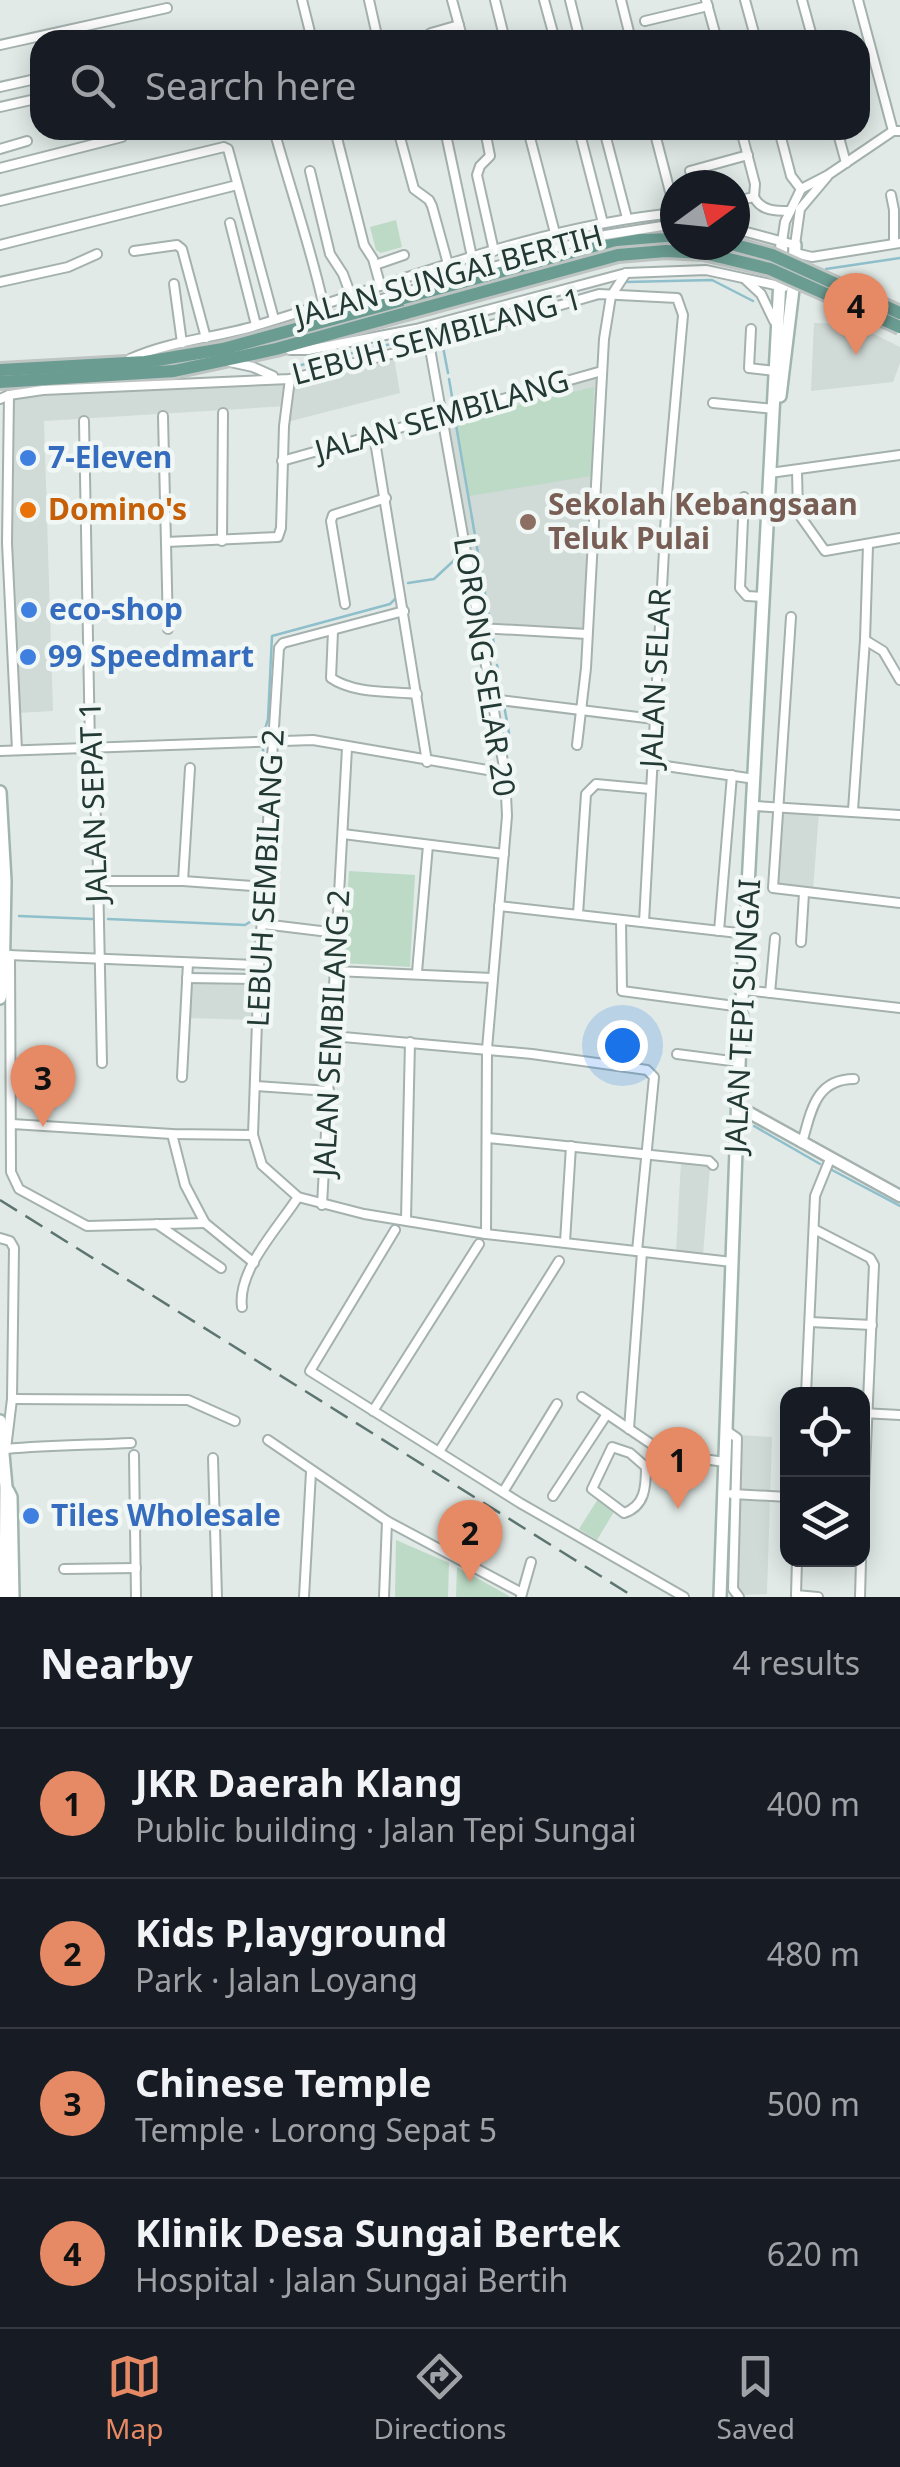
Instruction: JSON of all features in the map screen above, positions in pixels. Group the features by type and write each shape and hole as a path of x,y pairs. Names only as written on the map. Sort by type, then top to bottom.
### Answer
{"main road":[{"name":"JALAN SUNGAI BERTIH","path":"405,307 589,249 660,239"},
{"name":"JALAN TEPI SUNGAI","path":"720,1597 730,1494 725,1462 739,1062 776,327 779,285 791,247"},
{"name":"JALAN TEPI SUNGAI","path":"773,435 794,288 791,247"},
{"path":"750,249 772,255 900,313"},
{"name":"JALAN SUNGAI BERTIH","path":"3,381 174,371 228,361 274,343 405,307 618,256 666,250 704,253 770,268 900,327"},
{"name":"JALAN SUNGAI BERTIH","path":"3,381 274,343"},
{"path":"0,792 7,955 0,998"},
{"path":"0,1421 5,1456 2,1555 6,1594"},
{"path":"6,1488 11,1497 6,1594"}],"street":[{"path":"302,0 310,30"},
{"path":"369,0 376,30"},
{"path":"452,0 460,30"},
{"path":"495,0 503,30"},
{"path":"544,0 552,30"},
{"path":"570,0 578,30"},
{"path":"620,0 628,30"},
{"path":"745,0 753,30"},
{"path":"802,0 811,30"},
{"path":"858,0 867,30"},
{"path":"645,21 707,3 714,30"},
{"path":"65,30 167,8"},
{"path":"444,30 459,25"},
{"path":"0,44 30,38"},
{"path":"791,247 790,210 801,189 896,131 870,41"},
{"path":"0,87 30,80"},
{"path":"0,107 30,100"},
{"path":"0,168 110,140"},
{"path":"277,140 302,232 312,252 323,303"},
{"path":"338,140 364,246 380,284"},
{"path":"401,140 414,190 432,206 448,264"},
{"path":"447,140 472,257"},
{"path":"486,140 490,156 476,174 494,251"},
{"path":"531,140 555,234"},
{"path":"582,140 604,223"},
{"path":"607,140 628,218"},
{"path":"657,140 664,170"},
{"path":"744,140 758,204 769,210 790,210"},
{"path":"782,140 791,176 801,189"},
{"path":"840,140 846,163"},
{"path":"0,148 27,141"},
{"path":"0,200 224,147 228,149 274,319"},
{"path":"694,170 748,156"},
{"path":"310,171 330,254 350,294"},
{"path":"791,247 800,209 828,175"},
{"path":"0,245 237,185"},
{"path":"750,197 754,196"},
{"path":"750,234 812,258 897,243 890,196"},
{"path":"120,364 182,343 256,326 472,257 555,234 660,214"},
{"path":"230,224 256,326"},
{"path":"274,343 303,322 438,280 605,235 660,226"},
{"path":"134,251 178,246 182,249 206,338"},
{"path":"0,282 68,268 98,254"},
{"path":"374,265 404,255"},
{"path":"274,343 308,350 416,329 626,273 680,269 733,274 794,288"},
{"path":"577,745 583,710 602,371 612,296 626,273"},
{"path":"733,274 761,294 776,327"},
{"path":"174,284 182,343"},
{"name":"LEBUH SEMBILANG 1","path":"3,381 43,390 290,379 599,294 677,298 683,315"},
{"name":"JALAN SELAR","path":"644,922 667,495 683,315"},
{"path":"751,329 748,368 775,372"},
{"name":"LORONG SELAR 20","path":"430,343 505,773 507,816 488,1049 486,1234"},
{"path":"228,361 277,378"},
{"name":"JALAN SEMBILANG","path":"282,461 602,371"},
{"path":"166,542 278,538 290,379"},
{"path":"3,381 4,606 17,750"},
{"path":"712,402 774,409"},
{"path":"222,541 223,413"},
{"path":"162,416 168,629"},
{"name":"JALAN SEPAT 1","path":"84,421 90,747 99,881 102,1063"},
{"path":"374,434 427,762"},
{"path":"770,473 900,454"},
{"path":"797,471 798,513 825,552 900,538"},
{"path":"744,497 740,588 747,596 764,597"},
{"path":"345,604 333,515 386,498"},
{"path":"852,810 868,544"},
{"name":"LEBUH SEMBILANG 2","path":"253,1134 280,645 404,611"},
{"name":"JALAN TEPI SUNGAI","path":"790,617 772,885 777,890 804,893"},
{"path":"479,628 587,634"},
{"path":"333,631 331,678 350,688 417,694"},
{"path":"865,640 882,651 900,680"},
{"path":"491,698 654,719"},
{"path":"0,751 313,740 505,773"},
{"name":"JALAN SEMBILANG 2","path":"347,748 322,1205 486,1234 732,1262"},
{"path":"652,764 755,779"},
{"path":"183,881 190,768"},
{"path":"718,931 732,776"},
{"path":"578,914 586,794 596,784 650,789"},
{"path":"754,806 900,815"},
{"path":"342,834 504,854"},
{"path":"418,972 428,845"},
{"path":"99,881 183,881 266,887"},
{"path":"802,942 804,893 900,903"},
{"path":"499,906 747,934"},
{"path":"622,920 622,990 742,1006"},
{"path":"263,924 337,933"},
{"path":"770,993 775,938"},
{"path":"204,1223 87,1226 27,1195 15,1184 11,1172 7,955 260,966"},
{"path":"182,1077 188,964"},
{"path":"335,971 492,978"},
{"path":"187,978 259,979"},
{"path":"744,990 900,1008"},
{"path":"332,1036 488,1049 647,1070 654,1077 646,1154 630,1453"},
{"path":"406,1219 410,1042"},
{"path":"677,1054 739,1062"},
{"path":"802,1143 818,1094 835,1081 854,1079"},
{"path":"256,1086 328,1091"},
{"path":"738,1106 900,1196"},
{"path":"0,1132 12,1127 253,1134 262,1165 298,1197 322,1205"},
{"path":"172,1134 184,1185 204,1223 254,1263"},
{"path":"488,1138 709,1161 713,1165"},
{"path":"565,1242 570,1146"},
{"path":"806,1387 816,1196 830,1159"},
{"path":"242,1307 242,1290 254,1263 298,1197"},
{"path":"157,1224 221,1268"},
{"path":"814,1229 873,1261 867,1387"},
{"path":"395,1230 310,1371 504,1492 684,1597"},
{"path":"0,1238 10,1241 14,1248 12,1399 5,1456 71,1443 131,1443"},
{"path":"373,1411 479,1244"},
{"path":"440,1450 559,1261"},
{"path":"810,1322 872,1325"},
{"path":"582,1397 666,1454 725,1462"},
{"path":"12,1399 188,1400 235,1421"},
{"path":"504,1492 557,1404"},
{"path":"870,1413 900,1415"},
{"path":"553,1496 606,1414"},
{"path":"727,1431 737,1438 730,1494 733,1590 740,1597"},
{"path":"268,1440 387,1520 522,1595 532,1562"},
{"path":"612,1447 630,1453 646,1467 646,1484 635,1508 624,1513 592,1489 612,1447"},
{"path":"134,1455 136,1597"},
{"path":"213,1458 217,1597"},
{"path":"304,1597 311,1472"},
{"path":"730,1494 780,1497"},
{"path":"384,1597 387,1520"},
{"path":"798,1567 796,1595 818,1597"},
{"path":"860,1597 862,1567"},
{"path":"64,1569 136,1568"}],"shaded area":[{"path":"814,323 854,324 900,347 900,363 893,382 811,391"},
{"path":"394,358 400,393 287,422 288,406 44,421 53,711 17,713 9,540 12,400 295,383"},
{"name":"Sekolah Kebangsaan Teluk Pulai","path":"603,375 588,633 482,627 443,417"},
{"path":"782,809 819,811 813,891 775,886"},
{"path":"190,981 255,982 254,1020 189,1018"},
{"path":"681,1162 710,1167 703,1255 676,1252"},
{"path":"740,1435 772,1437 767,1594 742,1595 736,1591"}],"green space":[{"path":"396,220 402,247 381,253 376,250 370,227"},
{"path":"594,387 591,476 469,496 456,420"},
{"path":"349,871 415,875 410,967 343,963"},
{"path":"598,1499 615,1510 597,1540 579,1529"},
{"path":"396,1540 449,1563 448,1597 395,1597"},
{"path":"457,1567 509,1596 509,1597 456,1597"}],"waterway":[{"path":"826,269 900,258"},
{"path":"626,282 712,280 753,301"},
{"path":"297,366 442,332"},
{"path":"443,347 448,373"},
{"path":"449,379 454,408"},
{"path":"455,419 490,623"},
{"path":"408,583 434,579 463,552"},
{"path":"263,736 268,719 272,636 390,604 397,597"},
{"path":"492,631 496,659"},
{"path":"497,665 503,694"},
{"path":"504,705 509,733"},
{"path":"263,745 263,758"},
{"path":"108,919 245,925 253,920 255,893"},
{"path":"19,916 92,919"},
{"path":"754,1126 820,1164"},
{"path":"832,1170 900,1206"}],"railway":[{"path":"0,1200 634,1597"}],"place":[{"name":"Klinik Desa Sungai Bertek","path":"856,355"},
{"name":"7-Eleven","path":"28,458"},
{"name":"Domino's","path":"28,510"},
{"name":"Sekolah Kebangsaan Teluk Pulai","path":"528,522"},
{"name":"eco-shop","path":"29,610"},
{"name":"99 Speedmart","path":"28,657"},
{"name":"Chinese Temple","path":"43,1127"},
{"name":"JKR Daerah Klang","path":"678,1509"},
{"name":"Tiles Wholesale","path":"31,1516"},
{"name":"Kids P,layground","path":"470,1582"}]}
